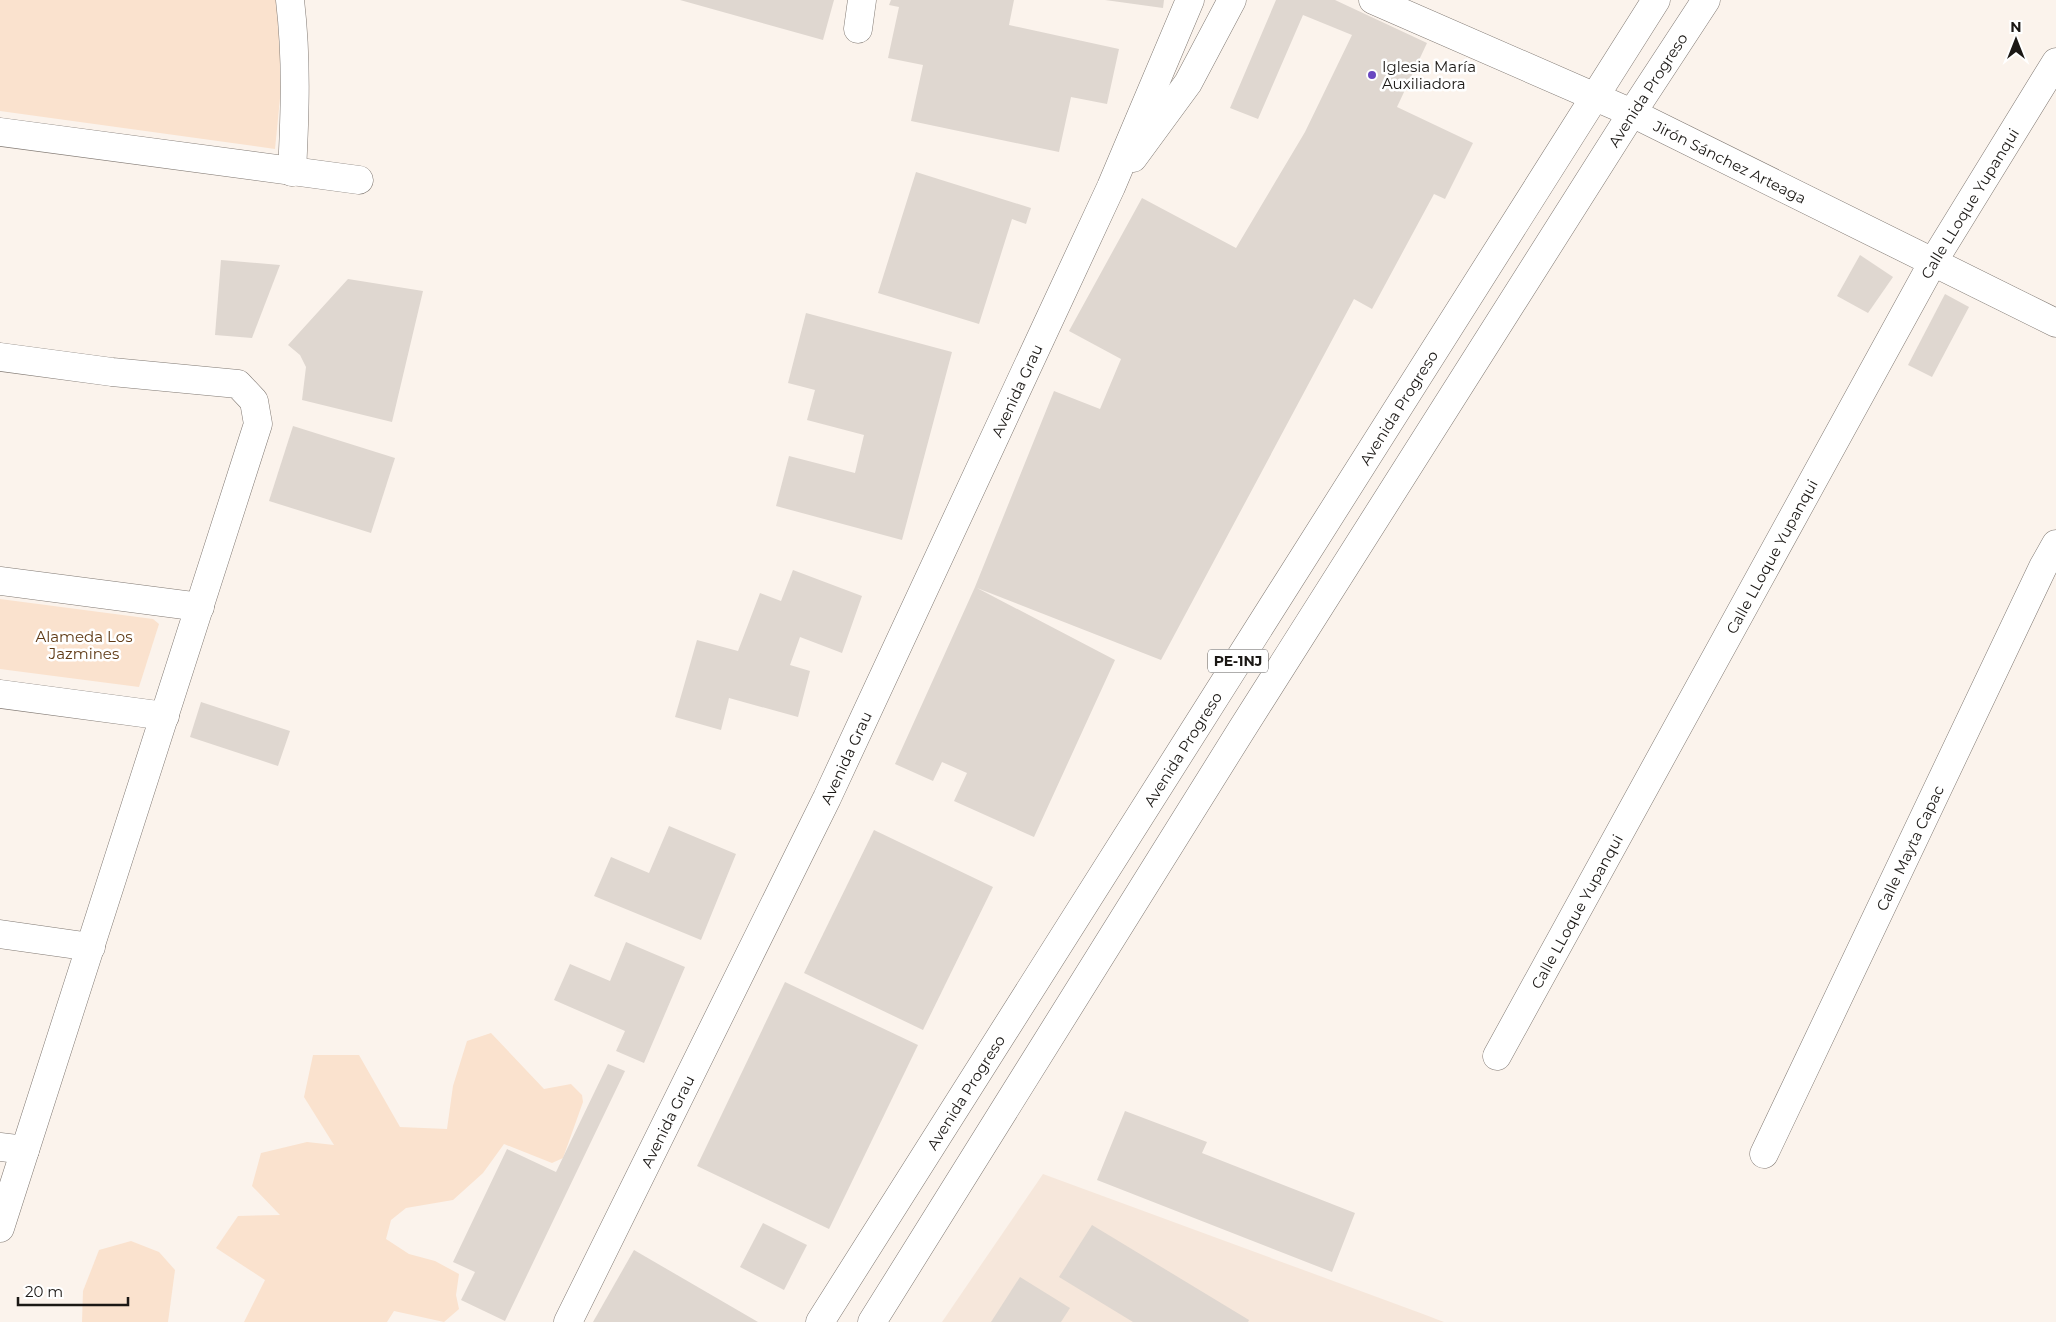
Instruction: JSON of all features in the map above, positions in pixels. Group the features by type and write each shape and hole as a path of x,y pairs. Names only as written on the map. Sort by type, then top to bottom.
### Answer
{"street":[{"path":"290,0 296,46 292,172"},
{"path":"858,28 862,0"},
{"name":"Avenida Grau","path":"568,1322 827,798 1111,186 1190,0"},
{"name":"Avenida Grau","path":"1111,186 1188,83 1232,0"},
{"name":"Jirón Sánchez Arteaga","path":"1373,0 1632,113 2056,323"},
{"name":"Avenida Progreso","path":"820,1322 1656,0"},
{"name":"Avenida Progreso","path":"872,1322 1237,738 1632,113 1706,0"},
{"name":"Calle LLoque Yupanqui","path":"1497,1056 1933,262 2056,62"},
{"path":"0,132 359,180"},
{"path":"0,357 112,372 238,384 254,401 258,424 91,946 13,1149 0,1228"},
{"name":"Calle Mayta Capac","path":"1764,1154 2043,566 2056,544"},
{"path":"0,581 200,607"},
{"path":"0,694 165,716"},
{"path":"0,934 91,946"}],"shaded area":[{"path":"1043,1174 1423,1314 1444,1322 942,1322"}],"green space":[{"path":"0,0 281,0 283,68 275,149 0,111"},
{"name":"Alameda Los Jazmines","path":"0,599 153,619 159,624 139,687 0,669"},
{"path":"491,1033 544,1089 571,1084 582,1095 583,1102 563,1158 552,1163 504,1144 483,1173 453,1200 406,1208 391,1220 386,1239 409,1254 435,1261 459,1274 456,1295 459,1309 444,1322 394,1311 387,1322 244,1322 265,1280 216,1248 238,1216 280,1215 252,1186 261,1153 307,1142 334,1145 304,1097 313,1055 359,1055 400,1127 447,1129 453,1086 467,1041"},
{"path":"131,1241 159,1252 175,1270 168,1322 82,1322 83,1291 99,1250"}],"building":[{"path":"680,0 834,0 823,40"},
{"path":"891,0 1014,0 1009,25 1119,49 1107,104 1071,97 1059,152 911,121 923,65 888,58 899,7 889,5"},
{"path":"1105,0 1164,0 1163,8"},
{"path":"1276,0 1335,0 1427,43 1397,107 1473,143 1445,199 1434,194 1372,309 1354,299 1161,660 977,588 1115,660 1034,837 954,801 967,773 942,762 933,781 895,764 975,587 1054,391 1100,409 1121,359 1069,331 1142,198 1236,248 1305,132 1352,35 1303,15 1258,119 1230,108"},
{"path":"916,172 1031,208 1026,224 1012,219 979,324 878,293"},
{"path":"1860,255 1893,277 1868,313 1837,296"},
{"path":"221,260 280,265 252,338 215,335"},
{"path":"348,279 423,291 392,422 302,400 306,367 300,355 288,345"},
{"path":"1945,294 1969,307 1932,377 1908,365"},
{"path":"806,313 952,352 902,540 776,506 789,456 855,473 864,435 807,420 815,390 788,383"},
{"path":"293,426 395,458 371,533 269,501"},
{"path":"793,570 862,596 842,653 800,637 790,665 810,671 798,717 729,698 721,730 675,717 697,640 738,651 760,593 781,601"},
{"path":"201,702 290,731 278,766 190,737"},
{"path":"669,826 736,854 701,940 594,896 611,857 649,873"},
{"path":"874,830 993,887 923,1030 804,973"},
{"path":"626,942 685,967 644,1063 616,1051 625,1031 554,1000 570,964 610,981"},
{"path":"785,982 918,1045 829,1229 697,1166"},
{"path":"608,1064 625,1071 505,1321 461,1300 475,1272 453,1262 507,1149 556,1172"},
{"path":"1125,1111 1207,1142 1202,1153 1355,1213 1332,1272 1097,1180"},
{"path":"763,1223 807,1245 784,1290 740,1267"},
{"path":"1092,1225 1249,1320 1248,1322 1133,1322 1059,1277"},
{"path":"634,1250 758,1322 593,1322"},
{"path":"1020,1277 1070,1308 1061,1322 991,1322"}],"place":[{"name":"Iglesia María Auxiliadora","path":"1372,75"}]}
